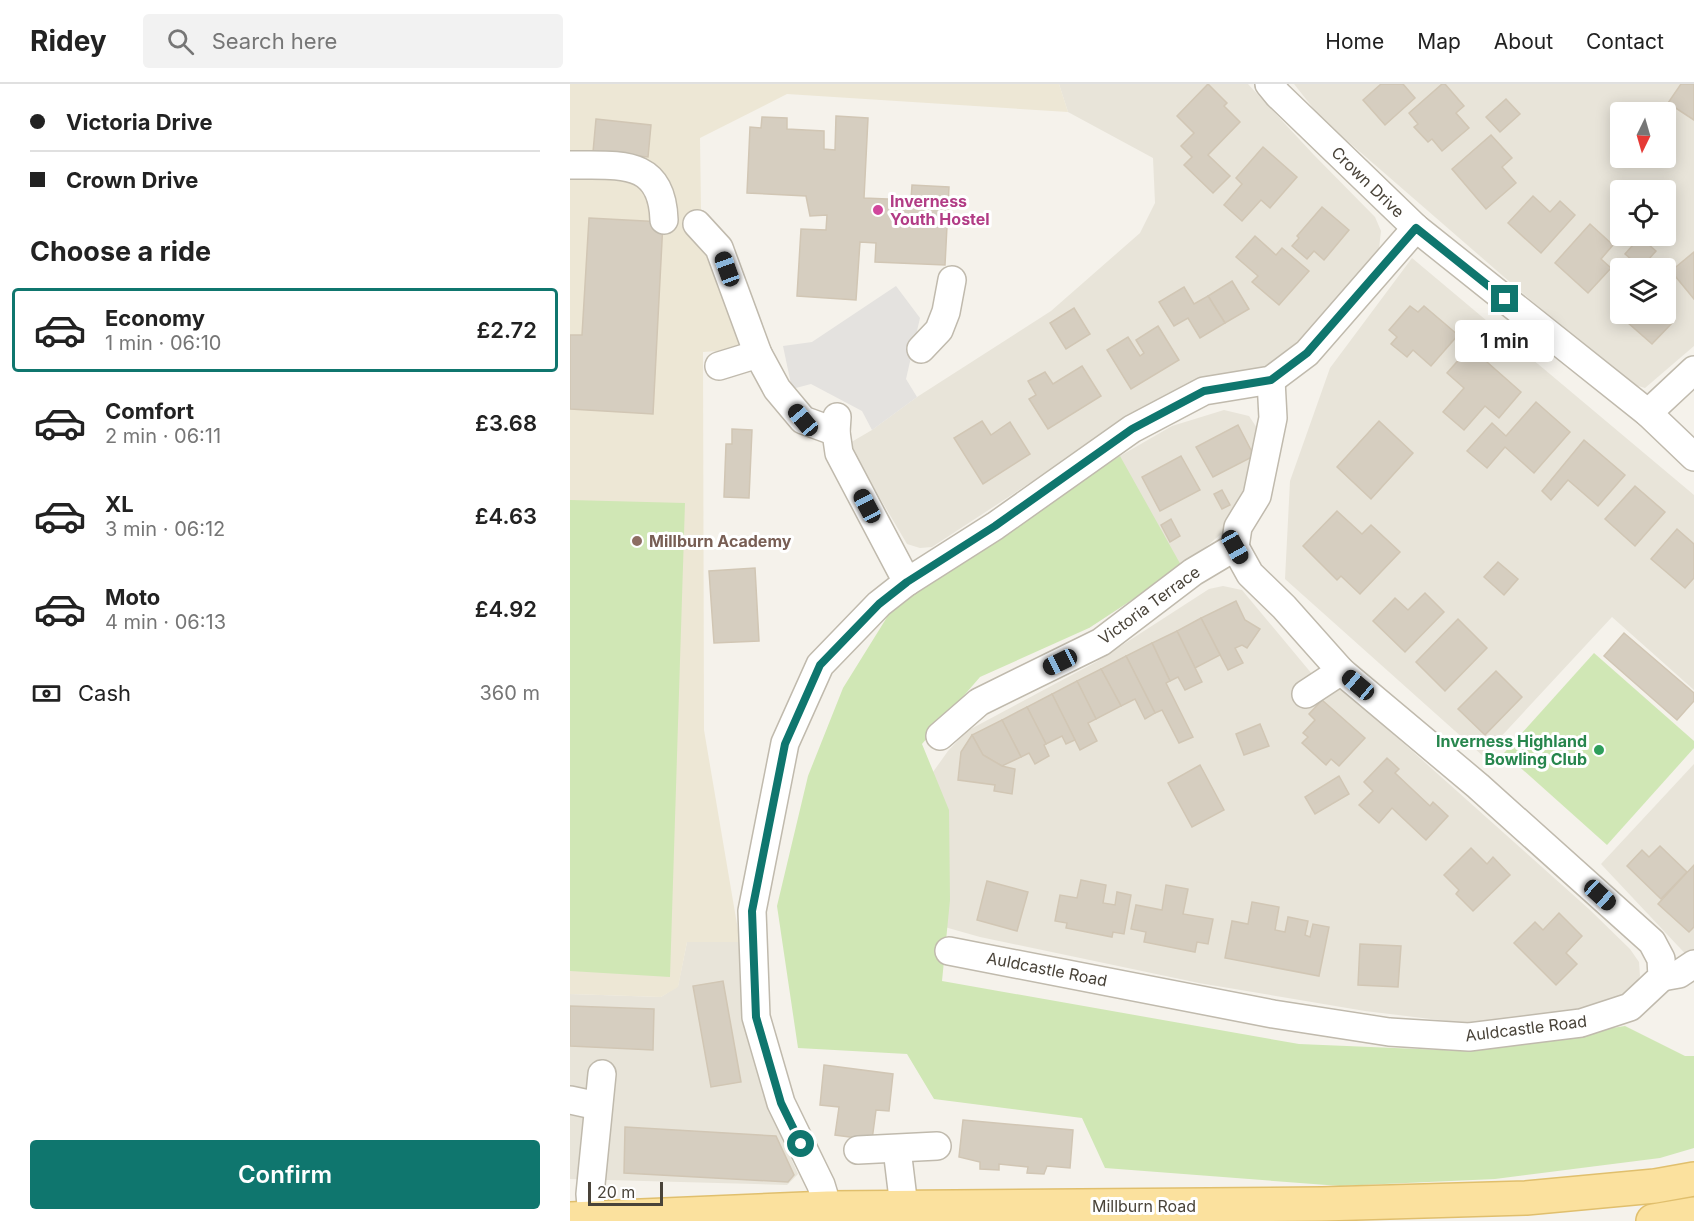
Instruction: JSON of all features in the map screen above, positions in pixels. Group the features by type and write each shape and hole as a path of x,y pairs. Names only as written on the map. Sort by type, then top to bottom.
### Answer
{"main road":[{"name":"Millburn Road","path":"580,1206 829,1214 904,1207 1322,1204 1526,1198 1655,1186 1694,1179"},
{"path":"1653,1221 1694,1214"}],"street":[{"name":"Crown Drive","path":"1269,84 1416,228 1648,413 1694,457"},
{"path":"570,165 627,166 644,173 658,188 663,201 664,220"},
{"path":"697,224 719,248 758,354 777,389 803,420 837,424 839,453 907,582"},
{"path":"829,1214 821,1185 781,1103 756,1017 752,911 785,744 820,665 879,604 907,582 995,526 1132,429 1204,391 1271,380 1307,353 1416,228"},
{"path":"921,349 939,330 946,312 952,280"},
{"path":"719,366 758,354"},
{"path":"1648,413 1694,370"},
{"path":"1271,380 1273,418 1257,496 1238,527 1235,547 1250,574 1341,671 1478,786 1652,942 1661,959 1662,977 1679,974 1694,964"},
{"name":"Victoria Terrace","path":"940,736 979,702 1101,642 1193,572 1235,547"},
{"path":"1306,694 1341,671"},
{"name":"Auldcastle Road","path":"949,951 1273,1014 1389,1032 1469,1037 1581,1023 1630,1007 1662,977"},
{"path":"580,1206 602,1074"},
{"path":"570,1100 598,1106"},
{"path":"858,1150 937,1146"},
{"path":"897,1149 904,1207"}],"shaded area":[{"name":"Millburn Academy","path":"570,84 1059,84 1068,112 787,94 700,138 701,209 746,349 703,352 704,730 740,942 687,942 678,987 661,997 570,994"},
{"path":"1059,84 1248,84 1375,217 1381,231 1379,249 1308,340 1276,361 1241,378 1146,407 932,547 920,548 907,544 848,444 1051,311 1140,233 1155,203 1153,158 1068,112"},
{"path":"1294,84 1694,84 1694,346 1645,388 1625,382 1321,118"},
{"path":"1412,258 1694,495 1694,690 1612,617 1483,756 1285,579 1290,481 1330,368"},
{"path":"896,286 920,318 906,379 917,397 872,430 862,411 811,384 792,389 783,346 812,342"},
{"path":"1224,410 1249,416 1263,437 1246,513 1182,567 1089,628 940,571 1120,456 1172,426"},
{"path":"1223,586 1242,590 1312,674 1345,691 1590,910 1630,949 1639,962 1640,976 1631,992 1613,1006 1523,1022 1464,1023 1365,1011 1199,983 980,937 920,920 928,779 948,751 967,731 1096,662 1209,589"},
{"path":"1694,764 1694,963 1601,864"},
{"path":"687,942 740,942 766,1103 798,1174 787,1185 570,1179 570,994 661,997 678,986"}],"green space":[{"path":"1120,456 1182,567 1089,628 980,677 922,744 949,810 950,900 942,981 1299,1044 1466,1051 1625,1026 1685,1056 1694,1056 1694,1148 1660,1158 1495,1179 1340,1186 1105,1168 1082,1118 934,1099 907,1054 798,1048 777,906 808,776 843,688 889,614 940,571"},
{"path":"570,500 685,503 670,977 570,971"},
{"name":"Inverness Highland Bowling Club","path":"1594,653 1694,741 1694,748 1607,845 1504,753"}],"building":[{"path":"1208,84 1227,103 1224,106 1240,122 1208,155 1230,176 1213,193 1184,165 1192,157 1181,146 1194,133 1177,116"},
{"path":"1381,84 1403,84 1415,98 1385,125 1363,100"},
{"path":"1442,84 1445,84 1464,106 1456,113 1469,128 1442,151 1432,139 1428,142 1414,127 1418,124 1409,113"},
{"path":"1681,84 1694,84 1694,120 1676,108 1676,102 1669,102"},
{"path":"1506,99 1520,114 1500,132 1486,117"},
{"name":"Inverness Youth Hostel","path":"836,116 868,118 864,198 911,200 912,185 949,187 945,265 875,262 876,243 860,242 856,300 797,296 801,229 826,230 827,215 810,216 806,196 747,193 750,127 761,128 762,117 787,118 787,129 824,131 824,149 835,150"},
{"path":"596,119 651,125 648,157 593,152"},
{"path":"1491,135 1512,158 1502,167 1516,183 1486,209 1452,169"},
{"path":"1263,147 1297,177 1270,208 1261,200 1242,221 1224,205 1242,184 1236,178"},
{"path":"1533,196 1550,212 1560,201 1575,215 1541,253 1508,223"},
{"path":"1322,207 1349,230 1324,260 1314,251 1307,259 1292,246 1299,238 1297,236"},
{"path":"589,218 663,222 653,414 570,409 570,335 582,335"},
{"path":"1590,224 1612,246 1601,259 1610,269 1588,293 1555,263"},
{"path":"1255,236 1276,255 1282,248 1309,271 1279,305 1252,282 1258,276 1236,257"},
{"path":"1632,246 1650,246 1656,251 1650,258 1630,258 1625,254"},
{"path":"1694,252 1694,299 1676,277 1676,267"},
{"path":"1232,281 1249,309 1225,323 1208,296"},
{"path":"1184,287 1194,304 1208,296 1225,323 1200,338 1188,318 1174,326 1159,302"},
{"path":"1410,306 1418,312 1424,306 1458,335 1431,366 1413,350 1407,357 1391,344 1397,337 1389,330"},
{"path":"1074,308 1090,334 1066,349 1050,323"},
{"path":"1629,324 1671,324 1652,344"},
{"path":"1158,326 1179,360 1131,389 1107,350 1128,337 1140,356 1144,353 1136,340"},
{"path":"1470,347 1521,392 1499,418 1485,406 1464,430 1443,412 1464,388 1447,373"},
{"path":"1082,366 1101,396 1048,429 1029,399 1036,395 1028,381 1045,372 1053,384"},
{"path":"1536,402 1570,432 1534,473 1505,447 1487,468 1467,451 1492,423 1506,436"},
{"path":"982,421 991,435 1010,422 1030,454 983,484 954,438"},
{"path":"1379,421 1413,453 1371,499 1337,467"},
{"path":"1238,425 1254,456 1213,477 1196,447"},
{"path":"732,429 752,430 749,498 724,497 726,444 732,444"},
{"path":"1584,440 1625,475 1598,506 1568,480 1551,500 1542,491"},
{"path":"1181,456 1200,490 1160,511 1142,477"},
{"path":"1635,486 1665,512 1635,546 1605,519"},
{"path":"1222,490 1230,505 1222,509 1214,494"},
{"path":"1337,511 1362,534 1371,525 1400,552 1360,594 1341,576 1337,580 1303,546"},
{"path":"1171,519 1180,536 1170,542 1161,525"},
{"path":"1677,529 1694,544 1694,578 1685,588 1651,559"},
{"path":"1498,562 1518,579 1504,595 1484,577"},
{"path":"755,568 759,641 714,643 709,571"},
{"path":"1425,593 1444,612 1405,652 1373,621 1395,598 1408,610"},
{"path":"1236,601 1245,620 1260,629 1247,648 1242,645 1235,648 1243,663 1228,670 1201,618"},
{"path":"1201,618 1220,655 1195,668 1177,631"},
{"path":"1458,619 1487,648 1445,691 1416,662"},
{"path":"1177,631 1202,682 1185,690 1178,677 1170,681 1152,643"},
{"path":"1624,633 1694,693 1694,701 1677,720 1604,656"},
{"path":"1152,643 1170,681 1166,683 1193,737 1179,743 1162,710 1155,713 1126,656"},
{"path":"1126,656 1155,713 1145,719 1135,699 1121,706 1101,669"},
{"path":"1101,669 1121,706 1096,719 1077,681"},
{"path":"1496,671 1522,697 1485,735 1458,709"},
{"path":"1077,681 1096,719 1088,723 1097,741 1080,750 1052,694"},
{"path":"1052,694 1075,740 1066,744 1062,736 1046,744 1027,707"},
{"path":"1322,700 1365,738 1339,766 1331,759 1326,765 1302,743 1308,737 1303,733 1315,720 1309,714"},
{"path":"1027,707 1046,744 1044,745 1049,756 1035,764 1029,753 1021,757 1002,720"},
{"path":"1002,720 1021,757 1002,766 983,755 972,735"},
{"path":"1260,724 1269,746 1244,755 1236,734"},
{"path":"972,735 983,755 1002,766 1015,769 1012,794 994,791 995,785 958,780 961,752"},
{"path":"1387,758 1399,769 1395,773 1430,806 1433,802 1448,816 1426,840 1392,808 1379,823 1359,805 1373,791 1364,782"},
{"path":"1200,765 1224,810 1192,827 1168,783"},
{"path":"1339,776 1349,794 1315,814 1305,797"},
{"path":"1660,846 1687,872 1661,899 1627,866 1642,850 1649,857"},
{"path":"1471,848 1487,864 1493,857 1510,875 1473,911 1456,894 1459,890 1444,875"},
{"path":"1694,865 1694,927 1689,932 1658,904"},
{"path":"1081,880 1106,885 1103,903 1115,905 1117,892 1131,895 1124,934 1113,932 1112,937 1066,928 1067,923 1055,921 1060,895 1077,898"},
{"path":"987,881 1028,892 1017,931 977,920"},
{"path":"1166,885 1188,889 1183,914 1213,919 1208,944 1197,942 1195,952 1144,942 1146,932 1131,929 1136,905 1162,910"},
{"path":"1252,902 1279,907 1275,930 1285,932 1288,917 1308,921 1305,935 1310,937 1313,924 1329,927 1319,976 1225,958 1232,921 1248,924"},
{"path":"1559,913 1582,936 1566,953 1577,964 1556,985 1514,943 1535,922 1543,930"},
{"path":"1360,944 1401,946 1398,987 1358,985"},
{"path":"723,981 741,1082 711,1087 693,986"},
{"path":"570,1006 654,1009 653,1050 570,1046"},
{"path":"824,1065 893,1074 889,1111 876,1110 872,1140 835,1135 839,1107 820,1105"},
{"path":"963,1120 1073,1130 1070,1168 1047,1166 1044,1174 1027,1173 1028,1167 999,1164 999,1170 980,1169 980,1162 959,1157"},
{"path":"625,1127 776,1136 794,1175 788,1182 624,1173"}],"place":[{"name":"Inverness Youth Hostel","path":"878,210"},
{"name":"Millburn Academy","path":"637,541"},
{"name":"Inverness Highland Bowling Club","path":"1599,750"}],"route":[{"path":"801,1144 781,1103 756,1017 752,911 785,744 820,665 879,604 907,582 995,526 1132,429 1204,391 1271,380 1307,353 1416,228 1505,299"}]}
